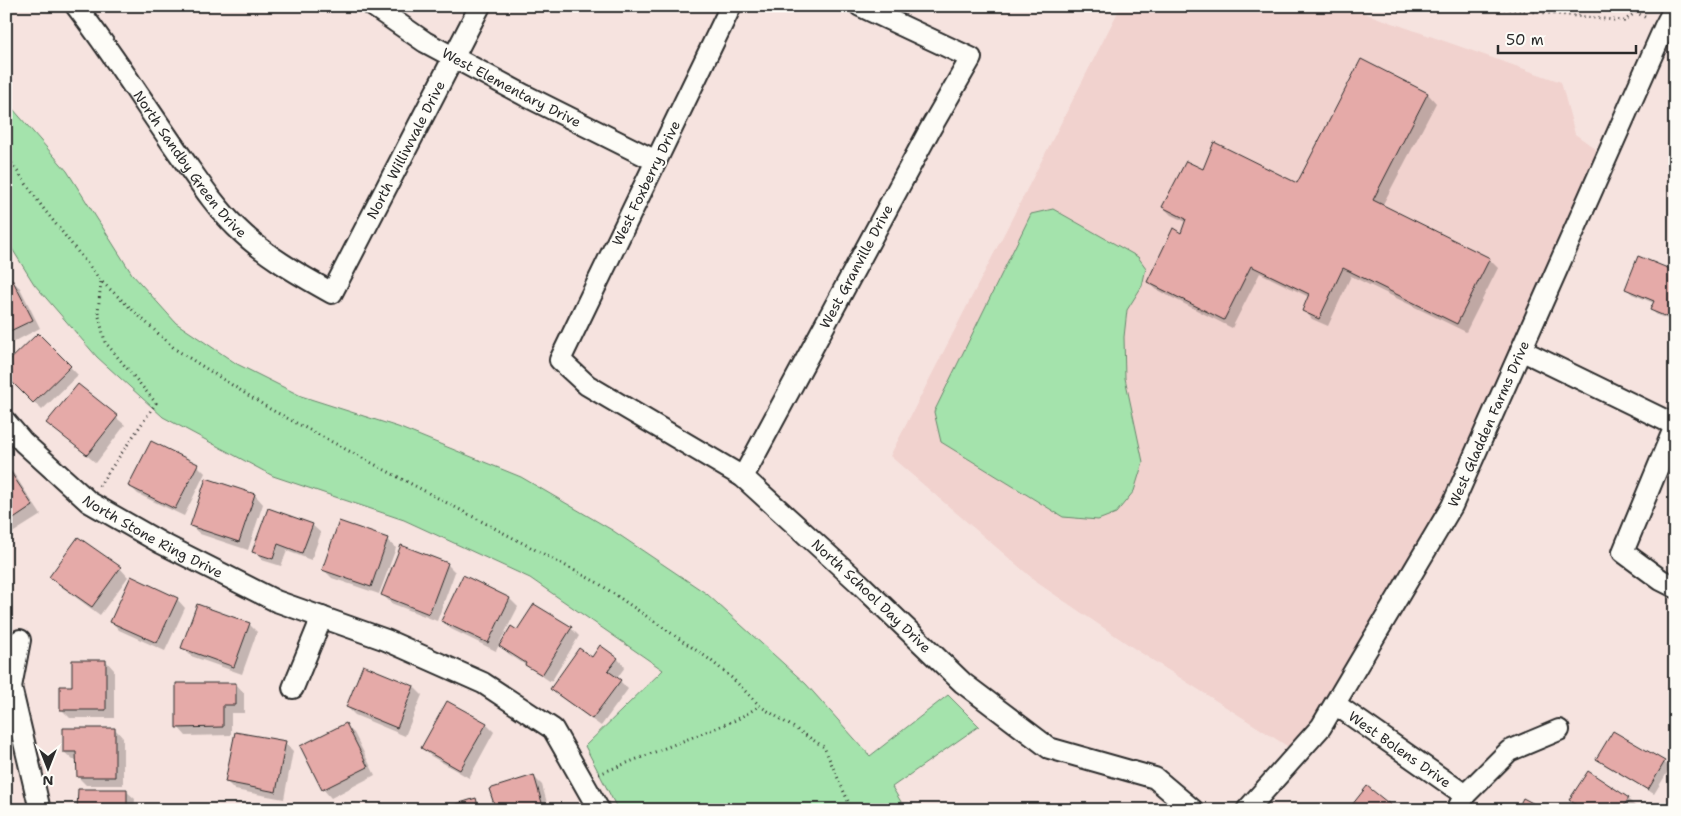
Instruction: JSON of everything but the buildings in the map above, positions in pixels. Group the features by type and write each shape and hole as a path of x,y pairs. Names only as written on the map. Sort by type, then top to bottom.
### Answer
{"street":[{"name":"North Sandby Green Drive","path":"76,6 105,43 149,111 212,201 236,228 267,254 332,293"},
{"name":"West Elementary Drive","path":"373,6 425,42 454,58 656,161"},
{"name":"North Williwvale Drive","path":"332,293 480,6"},
{"name":"West Foxberry Drive","path":"560,360 732,6"},
{"name":"West Granville Drive","path":"743,476 925,139 971,58 860,6"},
{"name":"West Gladden Farms Drive","path":"1248,810 1321,726 1452,506 1675,7"},
{"path":"1521,350 1675,426 1623,552 1661,580 1675,587"},
{"name":"North School Day Drive","path":"560,360 587,385 743,476 858,582 963,683 1049,748 1155,778 1193,810"},
{"name":"North Stone Ring Drive","path":"6,422 23,442 88,502 160,543 267,597 386,640 483,683 553,729 598,810"},
{"path":"293,688 322,617"},
{"path":"20,640 11,687 40,810"},
{"name":"West Bolens Drive","path":"1335,704 1461,802"},
{"path":"1461,802 1509,751 1559,730"}],"path":[{"path":"1479,6 1624,21 1636,12 1664,28"},
{"path":"6,155 43,208 101,281 175,349 270,409 598,583 709,659 732,678 760,706 824,747 852,810"},
{"path":"88,502 156,403 105,342 98,312 101,281"},
{"path":"582,781 736,720 760,706"}],"shaded area":[{"path":"1121,6 1344,6 1561,82 1575,134 1607,157 1452,506 1298,753 1135,649 1039,584 890,456"}],"green space":[{"path":"6,101 67,171 132,274 176,323 237,364 301,396 398,427 521,477 612,530 707,594 806,684 870,756 948,695 979,726 892,787 906,810 618,810 585,746 663,670 530,578 404,520 273,476 163,417 97,357 34,284 6,239"},
{"path":"1053,209 1138,257 1146,268 1142,286 1127,310 1124,337 1125,378 1143,462 1134,491 1116,513 1098,520 1063,517 941,442 934,412 1031,214"}]}
